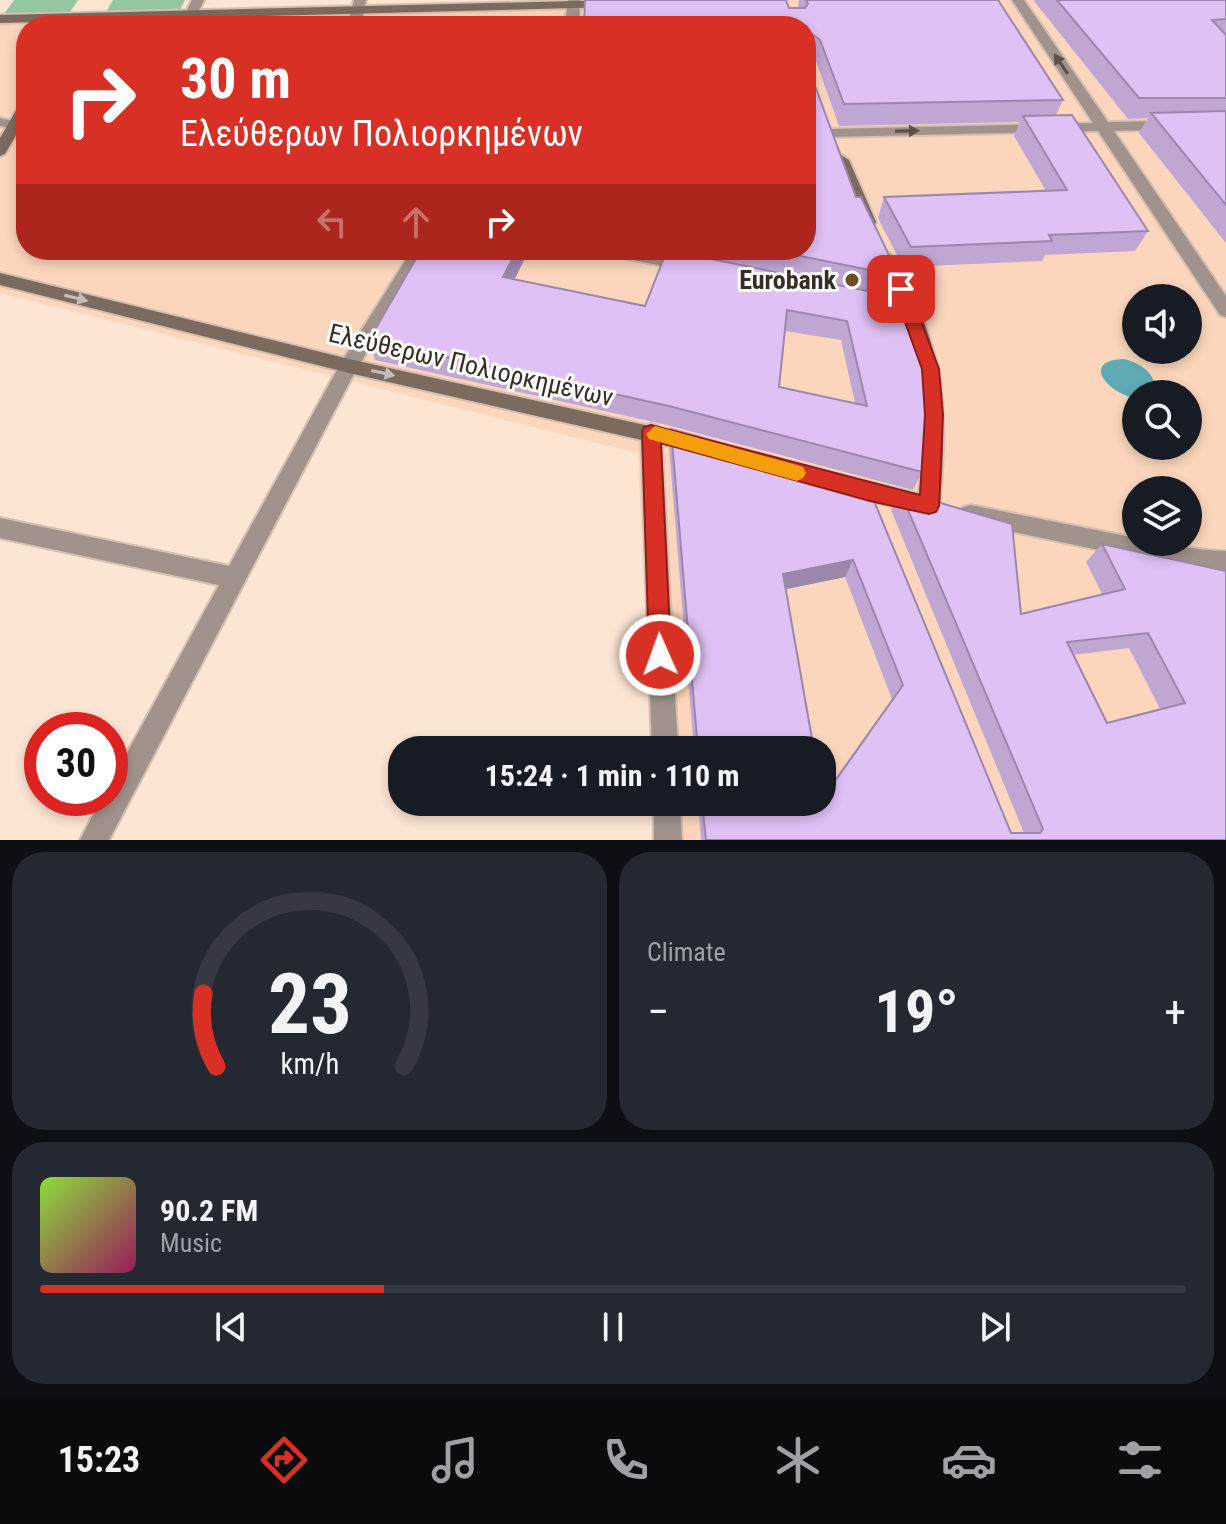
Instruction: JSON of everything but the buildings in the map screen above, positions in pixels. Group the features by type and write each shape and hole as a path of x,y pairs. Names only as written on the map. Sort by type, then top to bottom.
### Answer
{"street":[{"path":"191,14 198,0"},
{"path":"1018,0 1223,300"},
{"path":"158,16 359,5 622,3"},
{"path":"929,506 934,415 931,369 827,126 1105,128 1226,124"},
{"path":"0,151 13,125"},
{"path":"94,840 349,366 415,260"},
{"path":"663,260 708,269"},
{"name":"Ελεύθερων Πολιορκημένων","path":"0,279 349,366 651,432 709,449"},
{"path":"651,432 664,736"},
{"path":"826,481 929,506 1198,561 1226,561"},
{"path":"870,493 882,522"},
{"path":"0,528 236,578"},
{"path":"667,816 668,840"}],"shaded area":[{"path":"562,0 1226,0 1226,840 654,840 653,816 836,816 836,736 650,736 638,453 0,293 0,14"}],"green space":[{"path":"14,0 78,0 70,12 4,14"},
{"path":"113,0 185,0 180,10 106,12"}],"water":[{"path":"1122,359 1122,364 1140,365 1153,380 1122,380 1122,393 1103,377 1103,365"}],"slow traffic":[{"path":"655,434 797,473"}],"place":[{"name":"Eurobank","path":"852,280"}],"route":[{"path":"660,655 651,432 870,493 929,506 934,415 931,369 901,289"}]}
